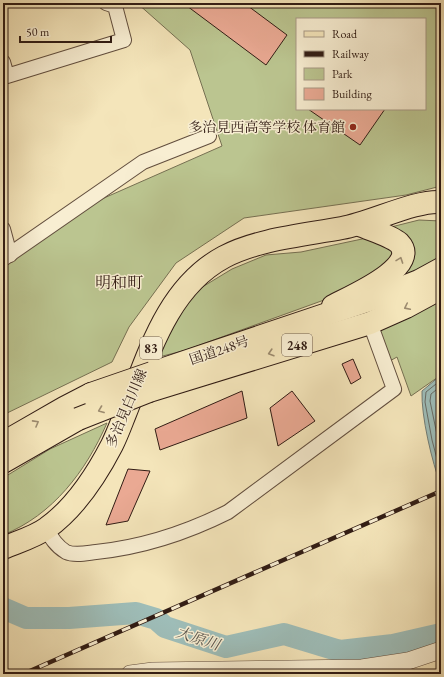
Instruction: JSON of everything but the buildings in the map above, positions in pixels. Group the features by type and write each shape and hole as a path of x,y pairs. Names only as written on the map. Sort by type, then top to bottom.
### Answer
{"main road":[{"name":"多治見白川線","path":"3,548 46,528 67,510 93,477 113,444 154,340 166,315 182,293 201,272 225,256 256,245 360,225 426,203 441,202"},
{"path":"298,324 382,280 397,268 402,259 403,252 398,243 360,225"},
{"name":"国道248号","path":"3,462 78,419 151,382 298,324 381,296 419,281 441,268"},
{"name":"国道248号","path":"3,443 91,394 151,382 370,323 406,307 441,288"}],"street":[{"path":"3,62 7,76 124,40 115,6 106,3"},
{"path":"3,229 6,257 143,162 209,136"},
{"path":"46,528 54,542 67,552 77,554 128,548 152,542 202,525 228,512 394,389 370,323"},
{"path":"130,674 154,671 210,672 362,668 408,661 441,650"}],"green space":[{"path":"137,3 437,3 441,89 441,186 406,195 244,218 176,263 129,327 112,362 3,415 3,264 95,202 222,146 190,50"},
{"path":"419,220 441,221 441,375 411,396 397,357 388,362 360,287 186,350 159,357 168,332 181,309 199,289 232,269 266,255 301,252 362,239 391,227"},
{"path":"107,423 89,458 66,490 37,516 3,535 3,478 50,449"}],"water":[{"path":"441,375 441,486 428,439 423,413 422,391"}],"waterway":[{"name":"大原川","path":"3,608 26,618 69,618 136,613 156,619 165,627 226,647 284,634 340,651 393,645 441,634"}],"railway":[{"path":"23,674 441,491"}],"place":[{"name":"多治見西高等学校 体育館","path":"353,127"}],"district":[{"name":"明和町","path":"119,282"}]}
